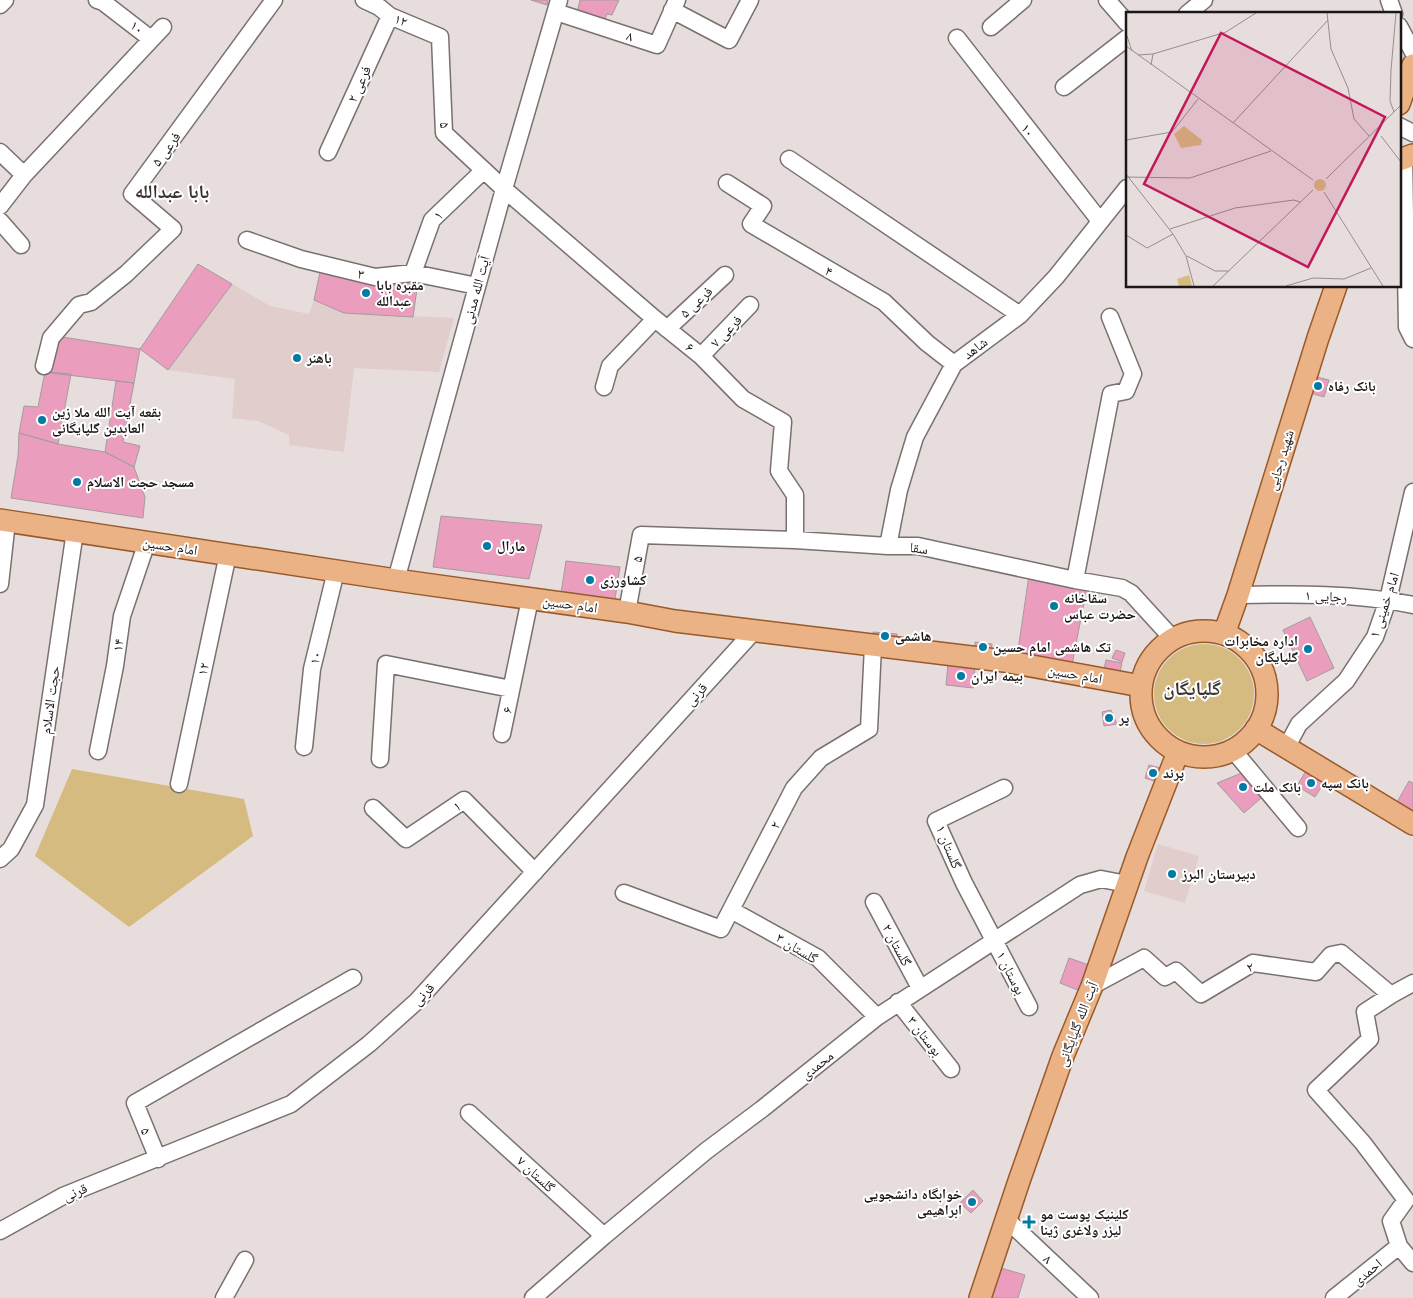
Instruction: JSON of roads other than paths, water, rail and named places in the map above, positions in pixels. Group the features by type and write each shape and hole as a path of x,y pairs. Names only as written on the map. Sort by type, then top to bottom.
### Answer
{"main road":[{"path":"1408,75 1413,110"},
{"name":"شهید رجایی","path":"1224,634 1335,288"},
{"name":"امام حسین","path":"4,520 753,632 1036,664 1141,686"},
{"path":"1207,631 1224,634 1248,648 1257,659 1265,676 1267,694 1264,712 1256,729 1246,741 1233,750 1215,756 1196,757 1178,752 1164,744 1153,732 1145,718 1141,702 1141,686 1144,672 1151,659 1161,647 1173,639 1189,632 1207,631"},
{"path":"1256,729 1408,818"},
{"name":"آیت الله گلپایگانی","path":"980,1298 1064,1056 1092,986 1127,884 1178,752"}],"street":[{"path":"0,5 5,0"},
{"name":"۱۰","path":"24,176 157,33 97,0"},
{"name":"فرعی ۵","path":"44,366 51,338 79,305 91,302 126,274 173,229 132,194 274,0"},
{"path":"674,5 729,40 750,0"},
{"path":"991,27 1023,0"},
{"path":"1107,0 1126,22"},
{"path":"1190,12 1204,0"},
{"path":"1389,0 1393,12"},
{"name":"۸","path":"558,6 657,45 674,5"},
{"name":"۱۲","path":"378,6 440,37"},
{"name":"فرعی ۲","path":"328,152 378,6"},
{"name":"آیت الله مدنی","path":"396,580 504,189 558,6"},
{"path":"1400,31 1408,75"},
{"name":"۵","path":"440,37 444,133 504,189"},
{"name":"۱۰","path":"957,38 1100,221"},
{"path":"1064,87 1126,39"},
{"path":"1400,126 1413,133"},
{"path":"0,152 24,176 0,206"},
{"path":"1405,158 1402,262 1407,327 1413,339"},
{"path":"789,159 1020,315"},
{"name":"۱","path":"414,273 432,220 484,170"},
{"name":"۴","path":"727,183 763,206 751,224 884,302 927,343 954,364"},
{"name":"۶","path":"504,189 701,356 744,399 783,422 779,471 794,495 795,540"},
{"name":"شاهد","path":"888,546 899,490 915,437 954,364 1020,315 1056,277 1126,189"},
{"path":"0,221 21,245"},
{"name":"۳","path":"247,240 301,260 375,277 414,273 478,286"},
{"name":"فرعی ۵","path":"661,324 725,275"},
{"name":"فرعی ۷","path":"701,356 750,305"},
{"path":"1075,580 1111,394 1126,391 1133,374 1110,317"},
{"path":"604,387 610,366 661,324"},
{"name":"امام خمینی ۱","path":"1286,748 1299,724 1346,681 1375,637 1388,600 1413,492"},
{"path":"0,584 4,520"},
{"name":"حجت الاسلام","path":"0,859 11,849 35,805 75,531"},
{"name":"۵","path":"627,612 641,535"},
{"name":"سقا","path":"641,535 918,546 1075,580 1122,588 1131,593 1173,639"},
{"name":"۱۴","path":"98,751 115,666 122,616 147,542"},
{"name":"۱۲","path":"179,784 228,554"},
{"name":"۱۰","path":"304,747 312,669 336,571"},
{"name":"رجایی ۱","path":"1238,595 1292,594 1388,600 1413,605"},
{"name":"۶","path":"502,734 530,599"},
{"name":"قرنی","path":"0,1231 63,1196 292,1104 368,1044 417,1000 753,632"},
{"name":"۲","path":"624,893 721,929 794,788 821,758 869,729 873,646"},
{"path":"380,759 386,664 511,689"},
{"path":"1233,750 1298,828"},
{"name":"گلستان ۱","path":"994,940 964,883 936,821 1004,788"},
{"name":"۱","path":"373,808 406,839 464,800 535,872"},
{"name":"محمدی","path":"533,1298 706,1151 898,1002 1080,885 1101,879 1127,884"},
{"name":"گلستان ۲","path":"874,902 920,988"},
{"name":"گلستان ۳","path":"731,910 818,958 877,1017"},
{"name":"بوستان ۱","path":"994,940 1029,1007"},
{"name":"۲","path":"1092,986 1144,958 1165,978 1176,971 1201,994 1253,963 1316,972 1331,955 1341,953 1391,994"},
{"name":"۵","path":"158,1159 135,1103 353,978"},
{"path":"1413,983 1391,994 1365,1012 1370,1039 1316,1090 1363,1143 1406,1200 1391,1221 1399,1246 1413,1263"},
{"name":"بوستان ۳","path":"898,1002 951,1069"},
{"name":"گلستان ۷","path":"469,1113 604,1236"},
{"name":"۸","path":"1006,1219 1090,1298"},
{"name":"احمدی","path":"1334,1298 1399,1246"},
{"path":"224,1298 245,1260"}],"place":[{"name":"مقبره بابا عبدالله","path":"366,293"},
{"name":"باهنر","path":"297,358"},
{"name":"بانک رفاه","path":"1318,386"},
{"name":"بقعه آیت الله ملا زین العابدین گلپایگانی","path":"42,420"},
{"name":"مسجد حجت الاسلام","path":"77,482"},
{"name":"مارال","path":"487,546"},
{"name":"کشاورزی","path":"590,580"},
{"name":"سقاخانه حضرت عباس","path":"1054,606"},
{"name":"هاشمی","path":"885,636"},
{"name":"تک هاشمی امام حسین","path":"983,647"},
{"name":"اداره مخابرات گلپایگان","path":"1308,649"},
{"name":"بیمه ایران","path":"961,676"},
{"name":"پر","path":"1109,718"},
{"name":"پرند","path":"1153,773"},
{"name":"بانک سپه","path":"1311,783"},
{"name":"بانک ملت","path":"1243,787"},
{"name":"دبیرستان البرز","path":"1172,874"},
{"name":"خوابگاه دانشجویی ابراهیمی","path":"972,1202"},
{"name":"کلینیک پوست مو لیزر ولاغری ژینا","path":"1029,1222"}],"district":[{"name":"بابا عبدالله","path":"172,191"},
{"name":"گلپایگان","path":"1192,688"}]}
